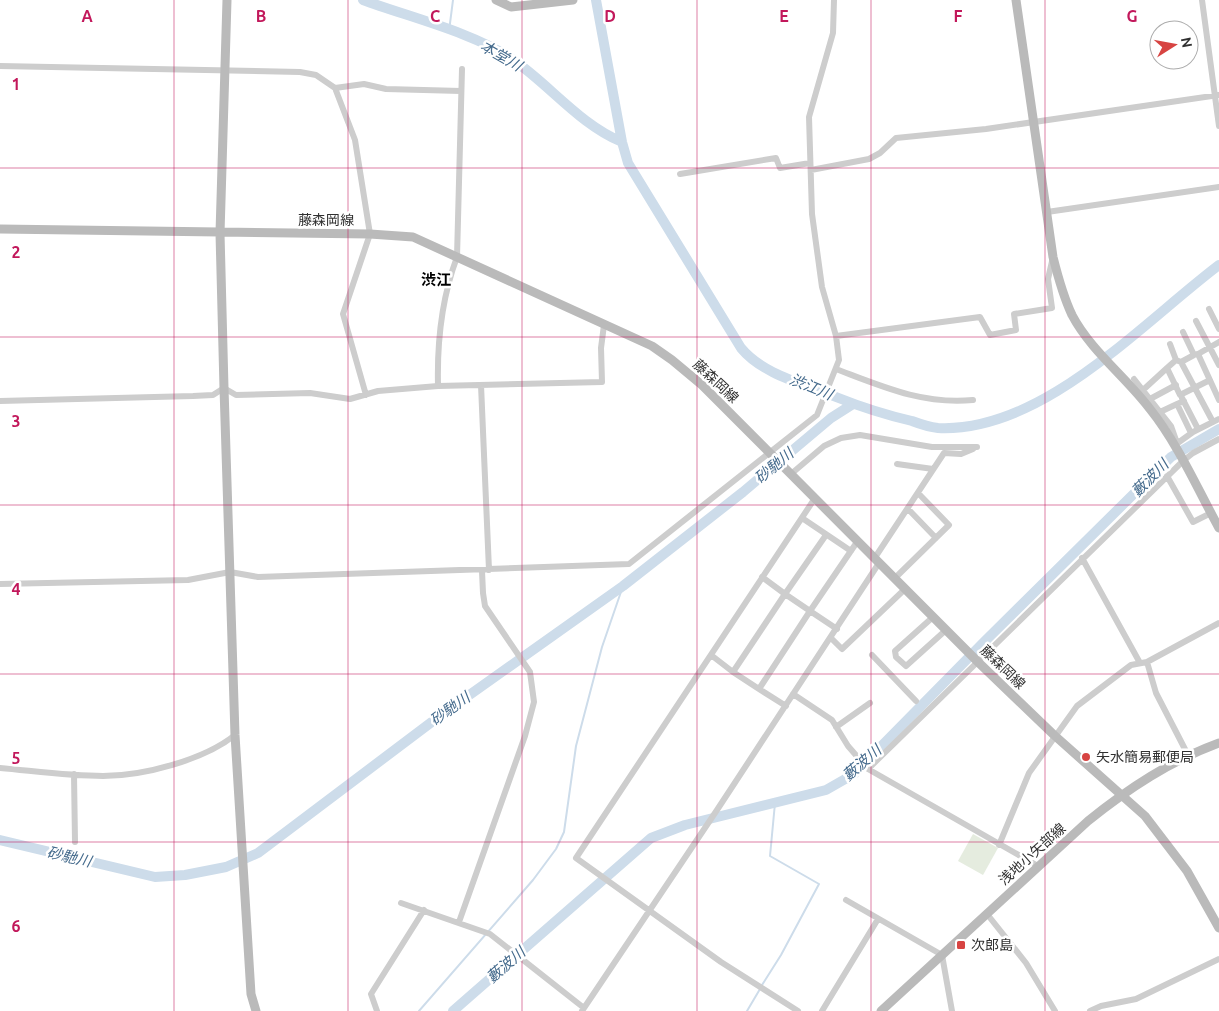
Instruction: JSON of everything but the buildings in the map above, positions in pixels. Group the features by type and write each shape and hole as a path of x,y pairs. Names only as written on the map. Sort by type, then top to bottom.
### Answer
{"main road":[{"path":"228,0 220,233 224,388 240,834 251,994 256,1011"},
{"path":"496,0 511,7 570,0"},
{"path":"1016,0 1053,257 1062,294 1073,317 1087,337 1151,409 1176,445 1216,520"},
{"name":"藤森岡線","path":"0,229 370,234 413,237 652,346 702,385 977,661 1054,735 1146,816 1187,871 1219,928"},
{"name":"浅地小矢部線","path":"881,1011 1038,866 1122,794 1150,775 1188,755 1219,743"}],"street":[{"path":"0,584 188,580 230,572 258,578 629,564 817,415 836,369 838,360 836,336 822,287 812,214 809,117 833,33 834,0"},
{"path":"1202,0 1217,96 1219,126"},
{"path":"0,66 225,69 310,73 335,88 368,84 386,89 461,91"},
{"path":"438,386 441,328 451,275 457,257 462,69"},
{"path":"335,88 355,140 370,234 343,314 366,395"},
{"path":"680,174 776,158 780,168 869,159 880,153 896,138 962,132 1217,96"},
{"path":"1047,212 1219,187"},
{"path":"836,336 980,317 990,335 1016,330 1014,314 1052,308 1048,279 1053,257"},
{"path":"1209,309 1219,329"},
{"path":"1196,320 1219,364"},
{"path":"0,401 213,395 224,388 236,396 310,393 350,399 378,391 438,386 602,382 601,348 604,325"},
{"path":"1183,332 1214,383 1219,400"},
{"path":"1143,390 1166,368 1219,342"},
{"path":"1134,379 1171,426 1176,445 1191,433 1216,420 1170,344"},
{"path":"1166,368 1176,385 1191,433"},
{"path":"836,369 920,399 958,402 973,400"},
{"path":"1160,412 1180,400 1196,387 1214,383"},
{"path":"459,922 527,728 534,702 530,672 486,606 482,593 486,570 482,385"},
{"path":"1150,399 1176,385"},
{"path":"1180,400 1198,429"},
{"path":"401,903 490,934 583,1009 648,910 710,822 837,629 933,468 944,454 962,454 977,447 932,447 860,435 841,438 824,446 790,474"},
{"path":"868,769 1167,476 1182,459 1219,439"},
{"path":"897,464 933,468"},
{"path":"1167,476 1193,522 1216,520"},
{"path":"894,579 949,525 918,492"},
{"path":"798,1011 721,962 576,858 815,498"},
{"path":"908,509 936,538"},
{"path":"802,518 851,552"},
{"path":"733,672 826,535"},
{"path":"759,689 857,542"},
{"path":"1082,558 1144,662 1156,693 1188,755"},
{"path":"762,577 837,629"},
{"path":"831,638 842,649 905,589"},
{"path":"932,617 895,651 896,657 906,666 946,630"},
{"path":"999,845 1029,773 1076,706 1123,670 1144,662 1219,623"},
{"path":"710,655 786,706"},
{"path":"872,655 916,701"},
{"path":"793,694 824,713 858,759 868,769 1038,866"},
{"path":"836,727 870,703"},
{"path":"0,768 74,774 119,775 168,765 218,748 235,735"},
{"path":"74,774 75,842"},
{"path":"846,900 942,955 952,1011"},
{"path":"377,1011 371,994 424,910"},
{"path":"986,914 1026,963 1055,1011"},
{"path":"822,1011 878,919"},
{"path":"1090,1011 1101,1006 1136,999 1219,959"}],"shaded area":[{"path":"973,834 998,848 983,875 958,861"}],"waterway":[{"name":"本堂川","path":"363,0 440,26 496,49 526,69 578,115 606,134 622,142"},
{"path":"449,31 453,0"},
{"name":"渋江川","path":"596,0 622,142 628,163 741,348 761,365 785,378 864,407 928,426 938,428 977,425 1015,413 1052,394 1123,344 1219,265"},
{"name":"砂馳川","path":"0,840 155,877 185,875 226,867 258,853 437,718 623,586 743,492 831,418 853,404"},
{"name":"藪波川","path":"453,1011 651,838 685,825 826,790 854,774 1171,457 1219,429"},
{"path":"419,1011 533,880 556,849 564,832 576,746 602,647 623,586"},
{"path":"762,985 781,955 819,884 770,856 775,803"},
{"path":"747,1011 760,989"}],"place":[{"name":"矢水簡易郵便局","path":"1086,757"},
{"name":"次郎島","path":"961,945"}],"district":[{"name":"渋江","path":"436,280"}]}
